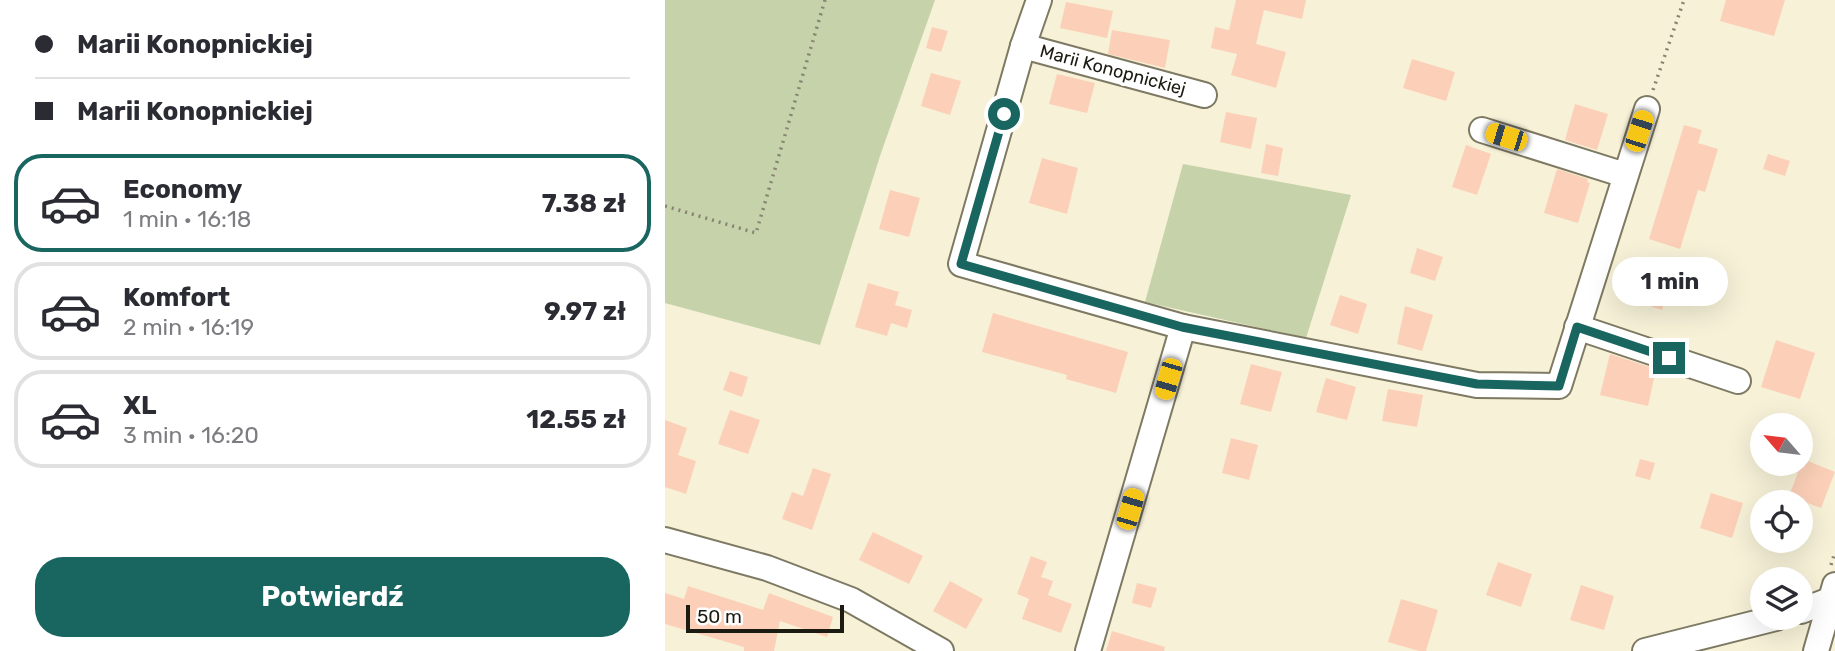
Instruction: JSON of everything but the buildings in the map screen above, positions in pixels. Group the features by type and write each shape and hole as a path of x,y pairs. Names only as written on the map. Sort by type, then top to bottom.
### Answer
{"street":[{"name":"Marii Konopnickiej","path":"1039,0 1023,46 961,264 1182,327 1477,384 1559,386 1647,108"},
{"name":"Marii Konopnickiej","path":"1023,46 1204,94"},
{"path":"1482,130 1625,175"},
{"path":"1088,651 1182,327"},
{"path":"1577,327 1738,381"},
{"path":"665,540 767,568 851,600 941,651"},
{"path":"1813,605 1833,595"},
{"path":"1816,651 1833,595"},
{"path":"1645,651 1750,625"}],"path":[{"path":"665,206 756,233 825,0"},
{"path":"1647,108 1684,0"}],"green space":[{"path":"665,0 935,0 881,153 820,345 665,303"},
{"path":"1183,164 1351,195 1306,338 1145,302"}],"route":[{"path":"1004,114 961,264 1182,327 1477,384 1559,386 1577,327 1669,358"}]}
